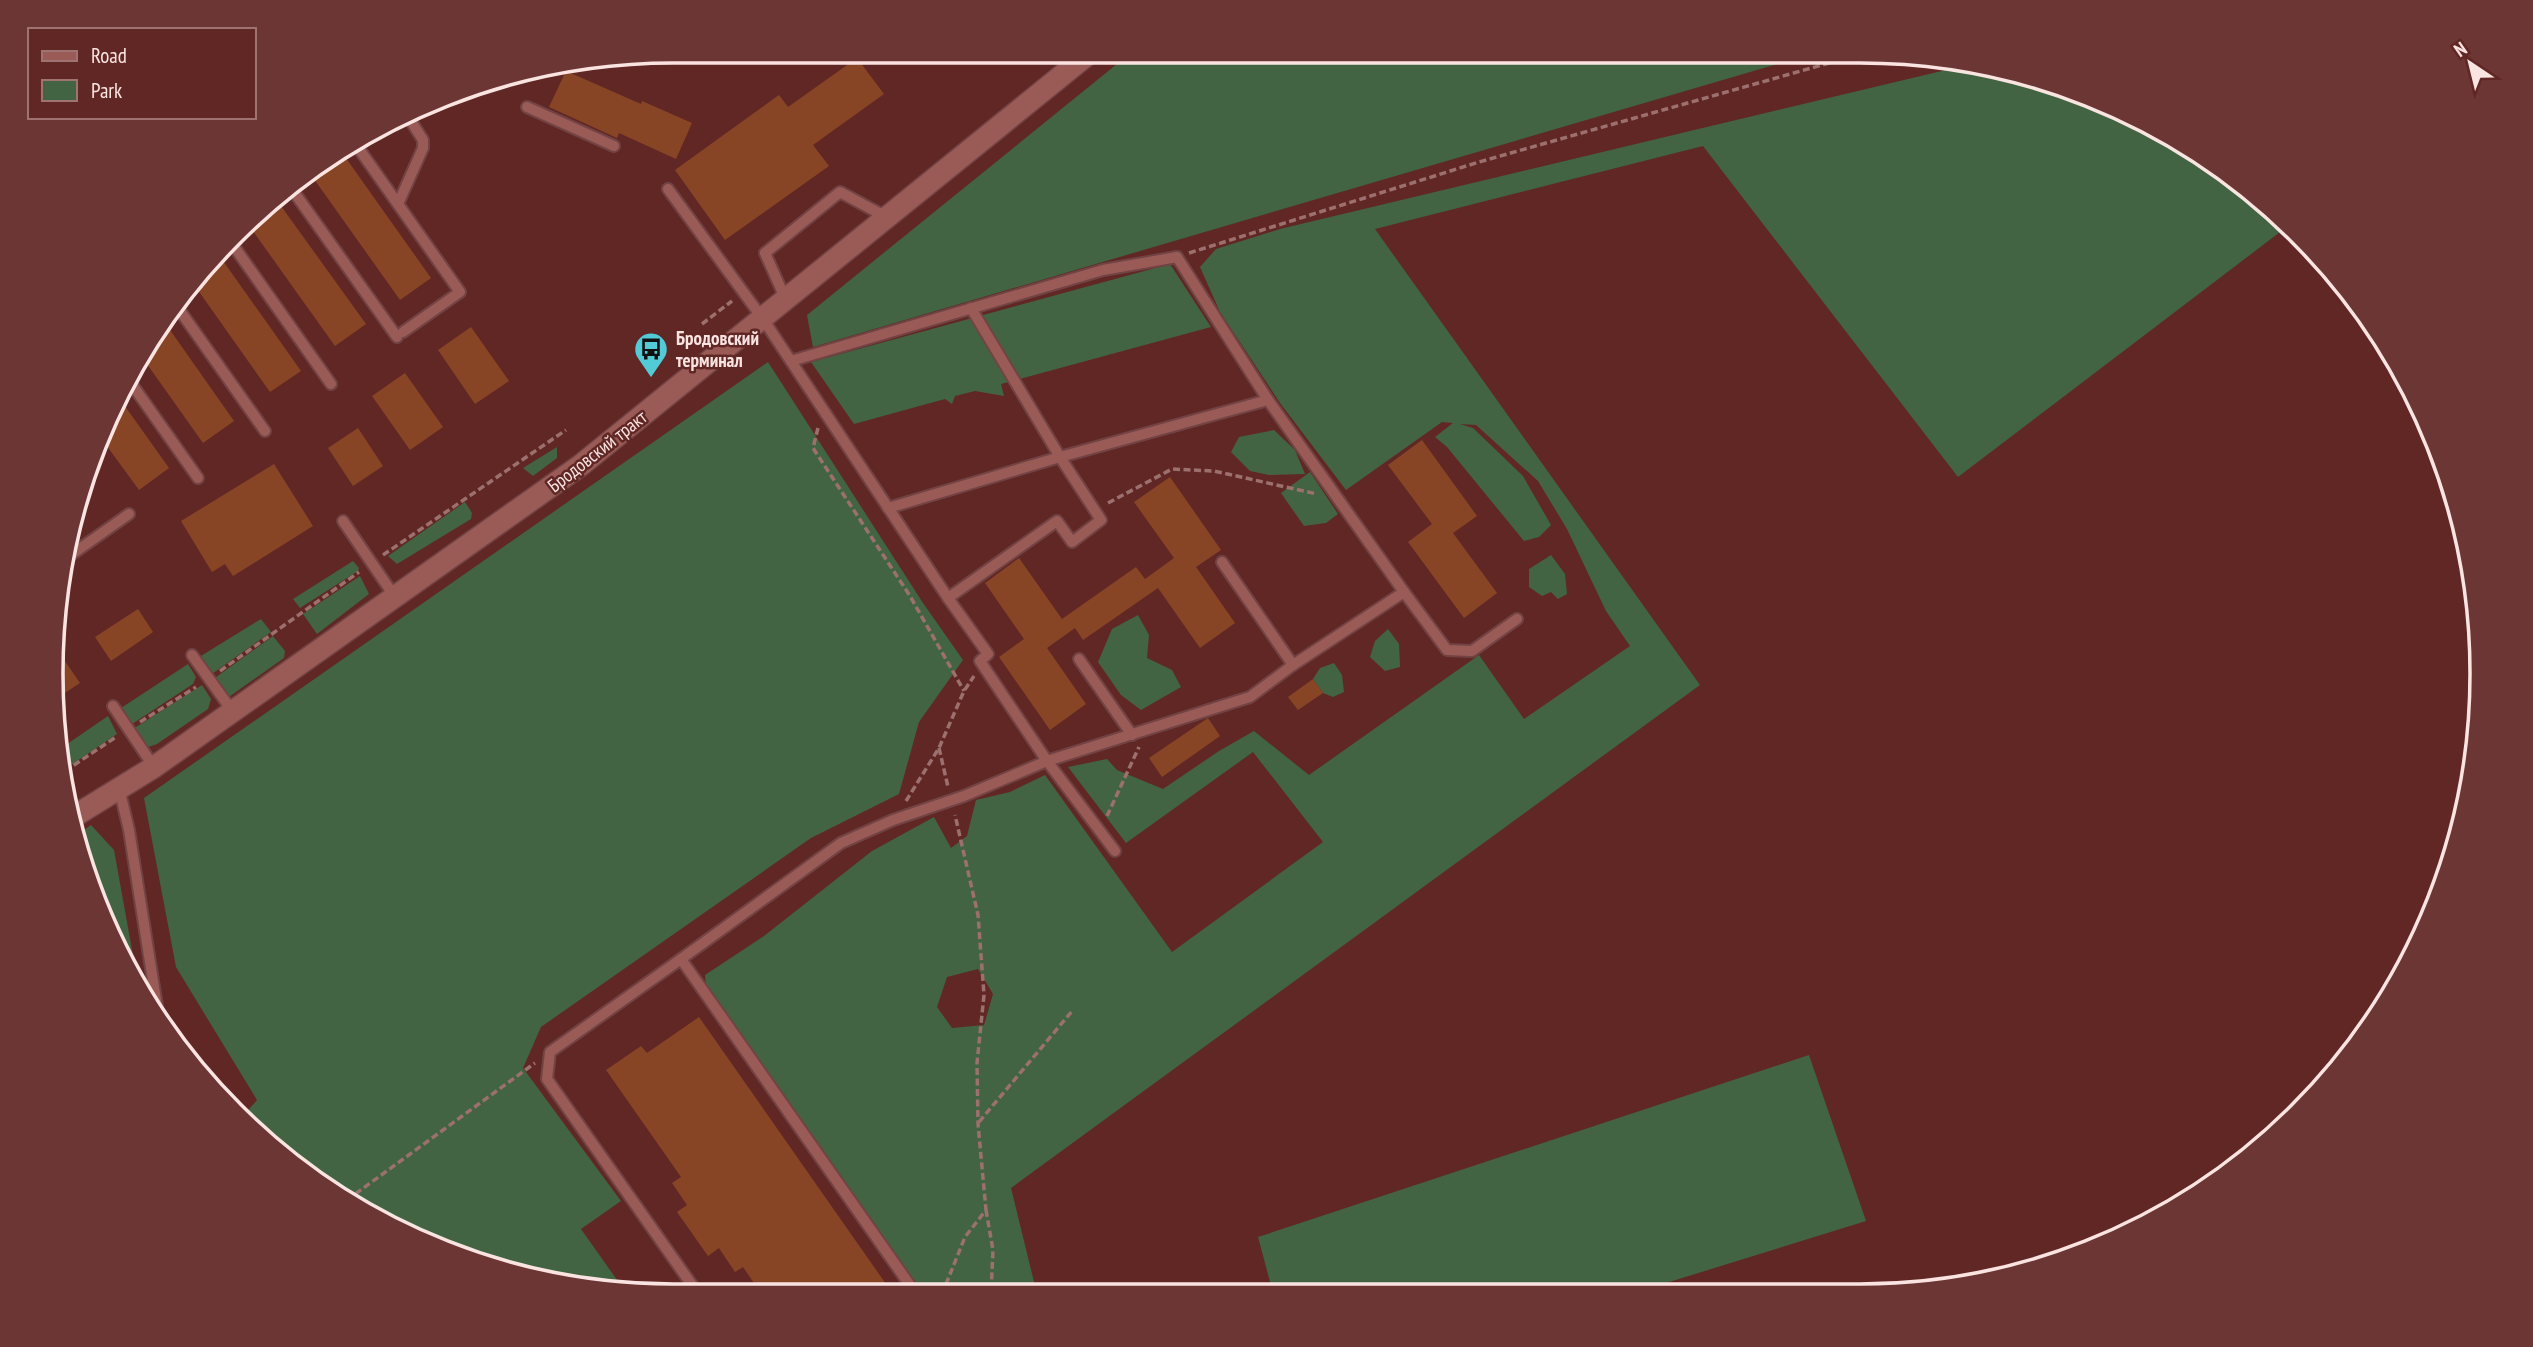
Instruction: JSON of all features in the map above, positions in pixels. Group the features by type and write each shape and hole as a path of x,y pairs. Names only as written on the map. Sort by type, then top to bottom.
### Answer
{"street":[{"name":"Бродовский тракт","path":"80,814 154,767 581,465 1077,63"}],"lane":[{"path":"527,107 614,146"},
{"path":"398,204 423,148 423,140 411,122"},
{"path":"296,194 400,335 460,292 360,150"},
{"path":"668,189 763,319 948,598 988,653 980,661 1047,761 1115,851"},
{"path":"786,300 765,253 840,192 888,218"},
{"path":"236,249 331,384"},
{"path":"791,361 1103,270 1177,257 1268,400 1447,650 1472,651 1517,619"},
{"path":"948,598 1057,521 1072,542 1101,520 971,308"},
{"path":"181,313 265,430"},
{"path":"134,388 198,478"},
{"path":"888,508 1268,400"},
{"path":"76,552 129,514"},
{"path":"343,522 395,597"},
{"path":"1222,562 1293,666"},
{"path":"691,1284 547,1079 550,1052 841,843 893,820 951,801 1047,761 1250,696 1404,592"},
{"path":"192,655 233,712"},
{"path":"1079,659 1132,735"},
{"path":"113,706 154,767"},
{"path":"119,788 129,830 154,994"},
{"path":"681,959 909,1284"}],"path":[{"path":"1177,257 1479,162 1829,63"},
{"path":"822,408 813,449 910,596 964,691"},
{"path":"71,767 209,679 565,430"},
{"path":"1093,510 1172,469 1214,471 1339,499"},
{"path":"893,820 939,748 980,661"},
{"path":"1100,831 1147,729"},
{"path":"939,748 978,915 984,995 976,1063 978,1124 986,1210 993,1250 991,1284"},
{"path":"978,1124 1073,1010"},
{"path":"946,1284 965,1237 986,1210"}],"green space":[{"path":"1118,63 1781,63 813,347 807,315"},
{"path":"1948,70 2056,95 2130,126 2199,166 2231,189 2280,232 1958,477 1703,146 1375,229 1700,685 1011,1188 1035,1284 916,1284 706,989 705,975 764,936 872,851 934,817 951,848 967,836 976,800 1010,792 1045,775 1172,952 1323,842 1253,752 1126,843 1068,767 1107,759 1117,770 1163,789 1254,731 1309,775 1479,655 1524,719 1630,646 1606,611 1567,529 1538,481 1476,425 1460,424 1473,428 1523,476 1551,525 1539,537 1524,541 1447,447 1435,437 1453,423 1442,422 1346,490 1280,403 1220,312 1200,267 1216,249 1280,229","holes":["978,969 993,994 984,1025 952,1028 937,1007 947,977"]},
{"path":"1170,264 1211,327 1001,384 1004,396 975,391 955,396 952,404 945,399 854,424 811,362"},
{"path":"768,362 923,603 963,660 919,722 899,794 811,838 541,1027 523,1068 621,1201 581,1229 618,1281 515,1263 477,1252 403,1221 334,1181 302,1158 248,1110 257,1100 176,967 144,798"},
{"path":"1274,430 1295,450 1305,474 1269,475 1250,471 1231,452 1239,437"},
{"path":"557,447 557,458 533,476 523,468"},
{"path":"1310,472 1338,514 1326,523 1304,526 1281,493"},
{"path":"465,502 472,513 471,519 397,564 388,556"},
{"path":"1551,555 1565,574 1567,594 1558,599 1551,592 1542,596 1529,587 1529,569"},
{"path":"353,561 359,568 358,571 300,608 293,599"},
{"path":"360,576 369,594 317,634 303,614"},
{"path":"1138,615 1149,635 1147,658 1172,670 1181,687 1141,710 1121,695 1098,662 1112,629"},
{"path":"261,619 271,632 209,676 196,659"},
{"path":"1388,629 1399,644 1400,667 1385,671 1370,657 1375,641"},
{"path":"273,636 285,651 284,658 226,699 212,680"},
{"path":"1334,663 1342,675 1344,692 1333,697 1323,693 1313,679 1320,668"},
{"path":"188,664 196,677 193,684 129,726 118,710"},
{"path":"202,685 211,699 208,709 157,744 145,748 133,729"},
{"path":"108,716 117,734 70,766 67,744"},
{"path":"91,825 114,850 133,958 109,907 84,830"},
{"path":"1809,1055 1866,1221 1663,1284 1271,1284 1258,1237"}],"building":[{"path":"850,63 861,63 884,94 813,145 829,166 725,240 675,170 779,95 788,107"},
{"path":"569,72 692,123 676,159 619,133 617,138 549,107 565,73"},
{"path":"346,158 431,278 400,300 315,180"},
{"path":"281,206 366,324 335,346 253,232"},
{"path":"224,262 301,371 270,392 198,291"},
{"path":"471,327 509,381 475,404 438,350"},
{"path":"169,329 234,421 203,443 147,364"},
{"path":"405,373 443,427 410,450 372,396"},
{"path":"125,406 169,468 139,490 107,446"},
{"path":"358,428 383,466 353,486 328,448"},
{"path":"1422,440 1477,516 1453,533 1497,593 1464,618 1408,542 1432,524 1388,465"},
{"path":"274,464 313,526 233,576 225,564 212,572 181,521"},
{"path":"1170,477 1221,550 1196,567 1235,623 1200,648 1158,588 1083,640 1075,628 1047,648 1086,704 1050,730 999,657 1024,639 985,583 1019,558 1062,619 1136,567 1145,579 1174,558 1134,502"},
{"path":"138,609 153,632 111,661 95,637"},
{"path":"63,659 80,683 64,694"},
{"path":"1313,679 1323,693 1298,710 1288,697"},
{"path":"1208,718 1220,736 1162,777 1149,758"},
{"path":"699,1017 886,1284 755,1284 743,1267 735,1272 719,1248 708,1256 677,1212 687,1205 672,1183 681,1177 606,1070 641,1046 647,1053"}],"place":[{"name":"Бродовский терминал","path":"651,379"}]}
